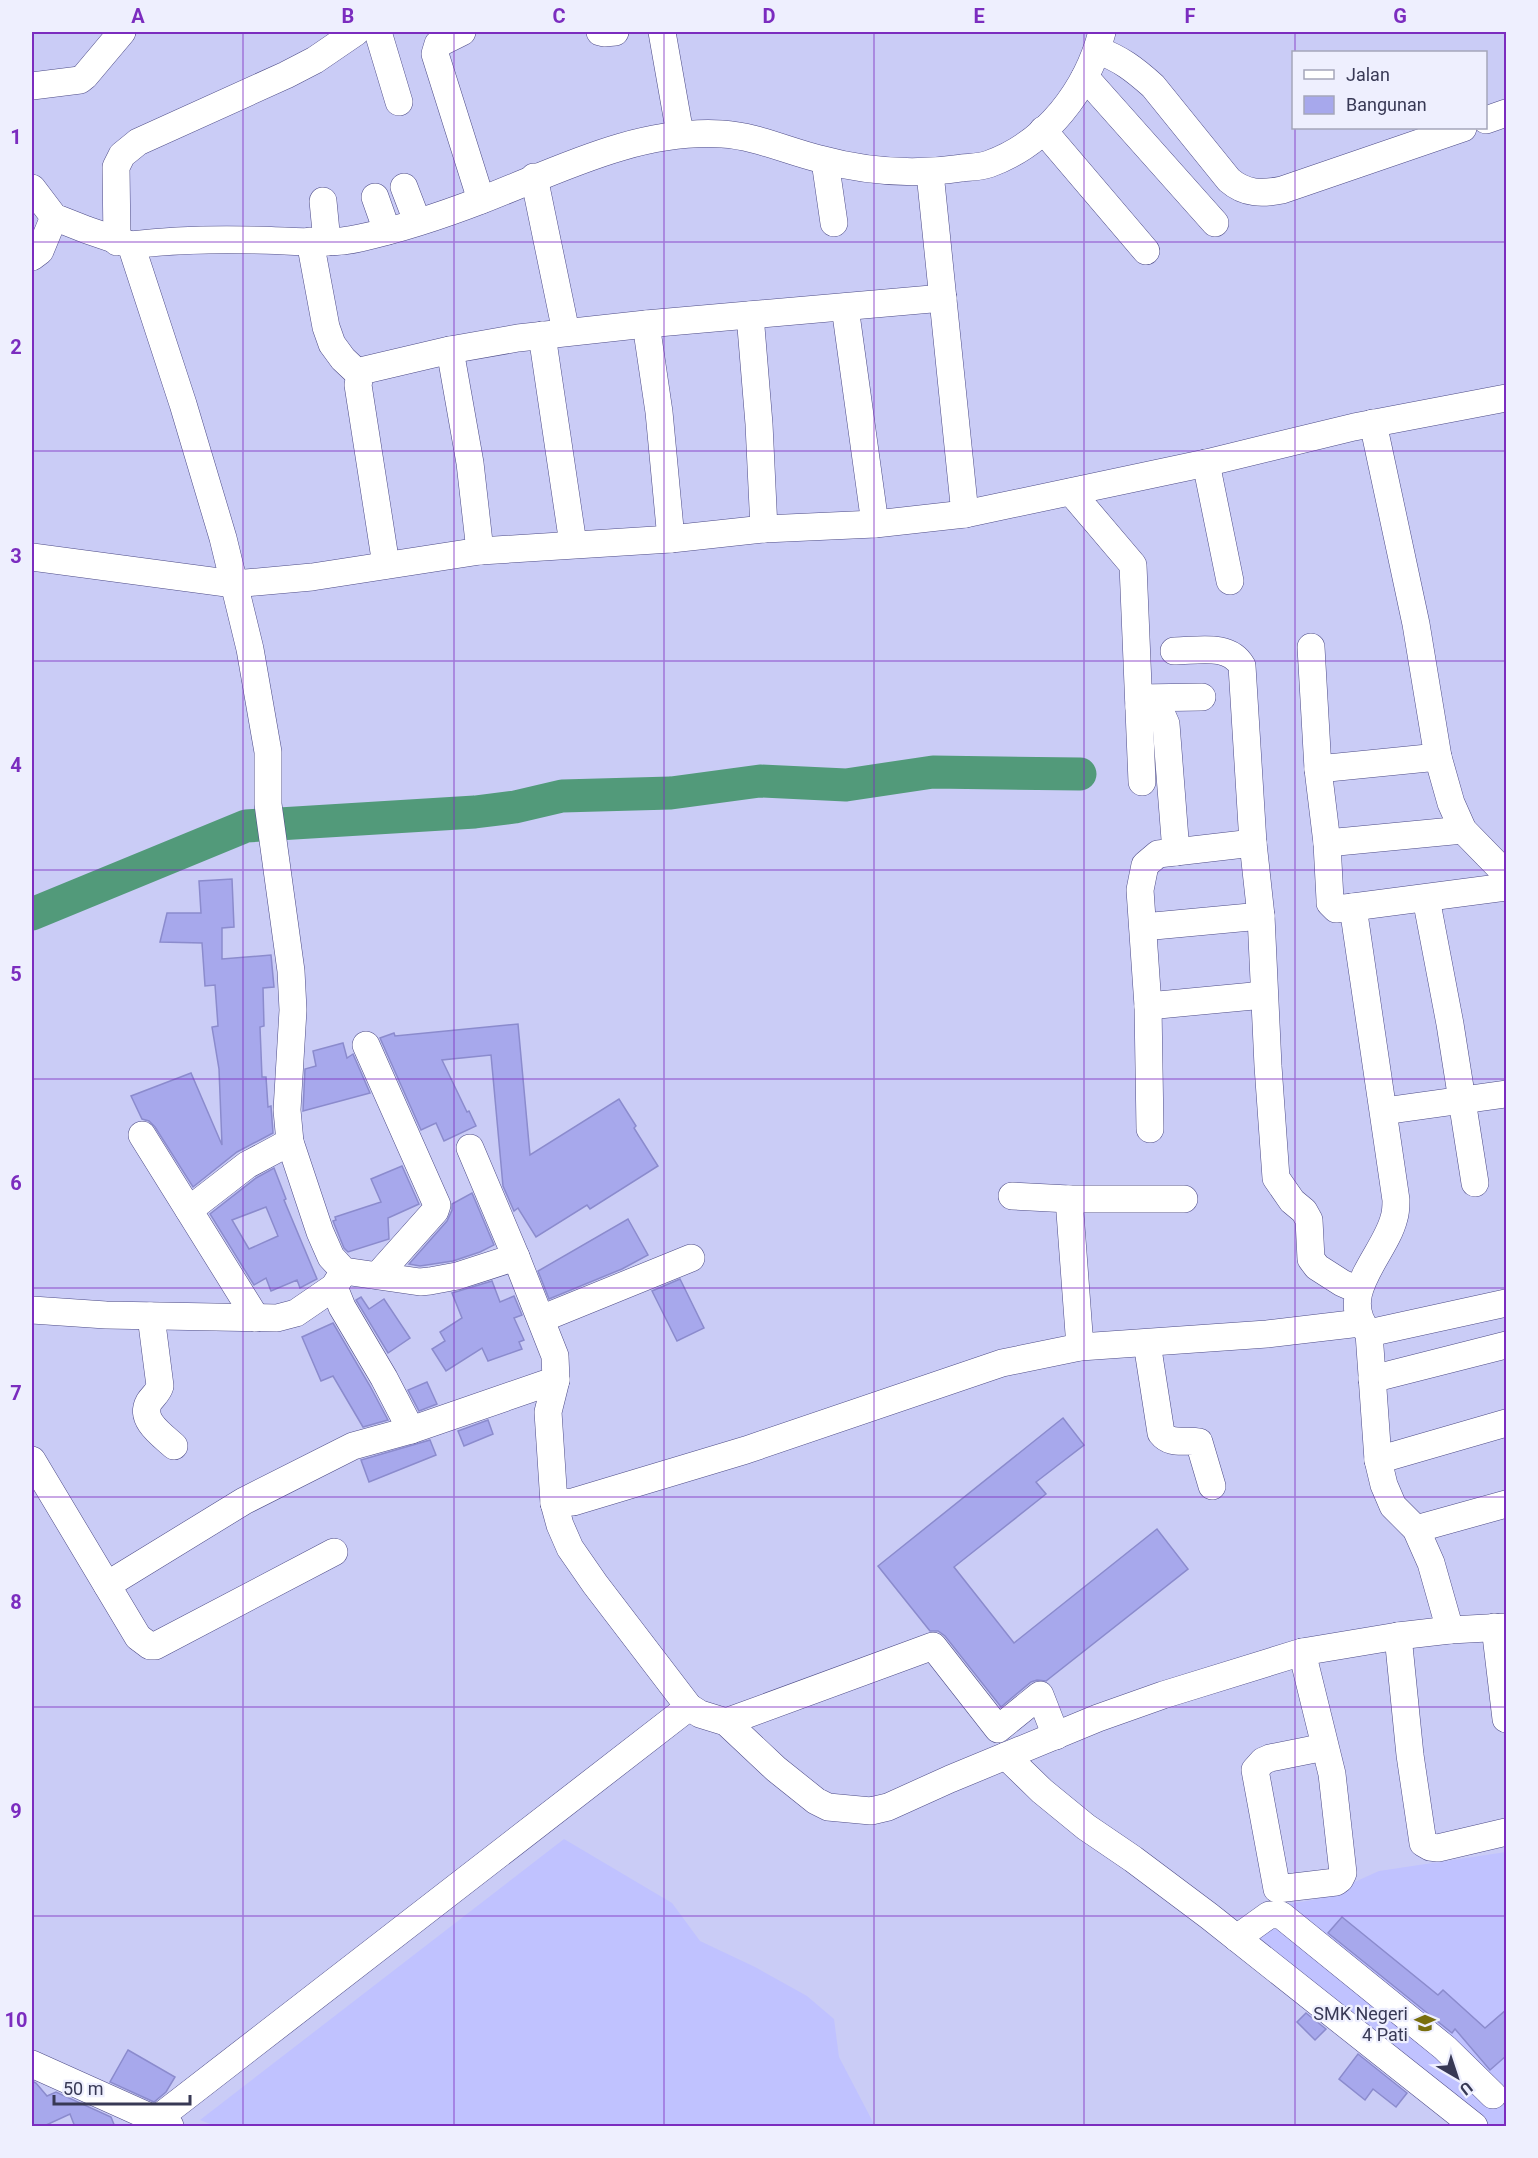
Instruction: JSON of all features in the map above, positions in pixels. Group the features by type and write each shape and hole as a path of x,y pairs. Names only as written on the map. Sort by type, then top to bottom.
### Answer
{"street":[{"path":"32,87 80,80 122,32"},
{"path":"356,32 315,60 286,75 138,142 122,155 116,166 121,236 186,416 223,538 250,650 268,752 268,804 291,972 293,1010 287,1110 290,1142 320,1232 339,1279 342,1307 384,1378 411,1430"},
{"path":"378,32 399,102"},
{"path":"462,32 438,44 435,54 481,200"},
{"path":"600,32 615,32"},
{"path":"662,32 679,130"},
{"path":"32,188 54,217 121,236 178,240 319,242 356,239 387,231 481,200 534,177 605,152 679,130 744,137 825,160 875,170 930,173 986,165 1023,147 1066,107 1086,77 1100,41 1153,86 1229,180 1239,189 1251,192 1264,194 1282,190 1460,129"},
{"path":"1086,77 1215,223"},
{"path":"1487,119 1506,113"},
{"path":"1043,130 1146,250"},
{"path":"825,160 834,223"},
{"path":"930,173 965,514"},
{"path":"534,177 554,334 573,544"},
{"path":"404,187 417,221"},
{"path":"375,197 387,231"},
{"path":"323,201 319,242 326,327 332,344 343,359 360,375"},
{"path":"32,257 40,251 54,217"},
{"path":"386,565 358,386 360,375 365,370 450,350 554,334 943,298"},
{"path":"845,307 875,524"},
{"path":"750,315 764,529"},
{"path":"646,324 659,412 671,539"},
{"path":"450,350 470,463 480,551"},
{"path":"32,557 234,584 312,577 480,551 671,539 764,529 875,524 965,514 1206,463 1373,423 1506,398"},
{"path":"1311,648 1318,769 1327,843 1330,903 1339,910 1505,890 1463,830 1451,802 1438,757 1416,624 1373,423"},
{"path":"1206,463 1230,581"},
{"path":"1071,492 1133,565 1142,782"},
{"path":"1174,651 1227,651 1237,657 1242,666 1253,843 1261,916 1276,1179 1292,1201 1304,1210 1309,1220 1311,1259 1317,1268 1358,1290"},
{"path":"1139,702 1202,697"},
{"path":"1139,702 1159,708 1166,724 1176,852"},
{"path":"1318,769 1438,757"},
{"path":"1327,843 1463,830"},
{"path":"1150,1129 1148,1006 1140,890 1145,865 1158,854 1253,843"},
{"path":"1426,898 1450,1024 1475,1183"},
{"path":"1353,907 1396,1200 1394,1219 1358,1290 1372,1379 1378,1461 1389,1498 1416,1529 1431,1563 1450,1630"},
{"path":"1143,927 1261,916"},
{"path":"1148,1006 1264,995"},
{"path":"366,1045 437,1205 435,1211 378,1275"},
{"path":"1384,1111 1506,1094"},
{"path":"142,1136 256,1318"},
{"path":"189,1210 247,1165 290,1142"},
{"path":"470,1148 555,1356 556,1380 548,1413 554,1503 570,1548 689,1707 700,1714 726,1722 803,1793 828,1807 871,1811 888,1807 1098,1718 1163,1695 1302,1652 1398,1636 1501,1627 1506,1719"},
{"path":"1012,1196 1069,1199 1184,1199"},
{"path":"1069,1199 1080,1347"},
{"path":"32,1311 151,1316 287,1317 296,1313 339,1279 378,1275 420,1282 457,1276 516,1257"},
{"path":"541,1318 691,1258"},
{"path":"554,1503 573,1502 746,1450 1002,1363 1080,1347 1364,1328 1506,1303"},
{"path":"151,1316 160,1386 159,1391 149,1403 147,1414 153,1427 174,1446"},
{"path":"1147,1343 1161,1433 1165,1439 1171,1441 1199,1442 1212,1486"},
{"path":"1372,1379 1506,1345"},
{"path":"107,1585 274,1484 354,1446 411,1430 556,1380"},
{"path":"1378,1461 1506,1424"},
{"path":"32,1460 138,1637 145,1644 155,1646 334,1552"},
{"path":"1416,1529 1506,1504"},
{"path":"1398,1636 1410,1755 1423,1843 1438,1848 1506,1832"},
{"path":"726,1722 933,1646 998,1729 1040,1695 1056,1736"},
{"path":"1302,1652 1332,1774 1342,1876 1336,1882 1277,1889 1255,1770 1263,1761 1270,1758 1325,1747"},
{"path":"32,2064 158,2124 689,1707"},
{"path":"1006,1756 1025,1776 1086,1827 1133,1859 1237,1938 1469,2122 1500,2090 1281,1915 1269,1915 1237,1938"}],"shaded area":[{"path":"564,1839 672,1903 700,1941 755,1967 807,1996 834,2019 839,2057 875,2126 215,2126 200,2120"},
{"name":"SMK Negeri 4 Pati","path":"1506,1852 1506,2126 1474,2126 1225,1929 1264,1909 1317,1899 1379,1871"}],"building":[{"path":"232,879 234,927 222,928 222,959 271,955 274,987 263,988 264,1026 260,1027 262,1077 266,1077 273,1133 237,1152 193,1187 155,1127 149,1121 142,1119 131,1096 191,1073 222,1145 219,1069 212,1027 218,1026 215,985 205,986 202,943 160,942 167,913 201,913 199,881"},
{"path":"518,1024 530,1155 619,1099 658,1166 590,1209 587,1205 536,1237 518,1208 514,1211 503,1186 491,1055 442,1060 476,1126 444,1141 436,1123 421,1130 380,1038 394,1033 395,1036"},
{"path":"343,1043 347,1058 353,1054 370,1093 303,1111 305,1069 316,1066 313,1051"},
{"path":"402,1166 419,1204 388,1218 389,1239 348,1252 344,1248 333,1221 336,1220 335,1217 381,1202 371,1179"},
{"path":"274,1168 286,1199 284,1200 317,1279 300,1288 297,1280 271,1291 266,1278 254,1285 210,1214 256,1178","holes":["266,1207 278,1236 249,1249 232,1220"]},
{"path":"472,1193 494,1245 453,1261 420,1266 409,1264 447,1221 452,1204"},
{"path":"628,1219 648,1255 622,1269 549,1299 538,1271"},
{"path":"680,1279 704,1328 677,1341 652,1291"},
{"path":"492,1281 500,1302 514,1296 522,1315 514,1318 524,1340 519,1342 522,1349 488,1361 482,1348 446,1371 432,1349 445,1341 440,1332 462,1318 452,1293"},
{"path":"361,1297 369,1309 384,1299 410,1338 388,1353 356,1300"},
{"path":"333,1323 388,1420 363,1427 333,1376 321,1381 302,1337"},
{"path":"427,1382 437,1404 419,1411 408,1390"},
{"path":"1063,1418 1084,1445 1036,1482 1046,1494 954,1567 1014,1643 1157,1529 1188,1569 1046,1681 1031,1682 1001,1707 945,1636 938,1631 930,1631 878,1566"},
{"path":"488,1420 493,1434 464,1446 458,1431"},
{"path":"430,1440 436,1455 369,1482 361,1460"},
{"path":"1342,1917 1438,1995 1443,1990 1485,2028 1506,2010 1506,2056 1490,2070 1455,2029 1452,2033 1328,1933"},
{"path":"1306,2013 1326,2029 1315,2040 1297,2022"},
{"path":"128,2050 175,2077 166,2092 154,2102 110,2082"},
{"path":"1358,2054 1407,2093 1396,2107 1373,2089 1365,2100 1339,2079"},
{"path":"32,2081 47,2096 56,2092 111,2117 115,2127 75,2127 70,2114 42,2127 32,2127"}],"waterway":[{"path":"32,914 246,826 475,812 515,807 562,796 671,793 760,781 846,785 933,772 1080,774"}],"place":[{"name":"SMK Negeri 4 Pati","path":"1425,2023"}]}
